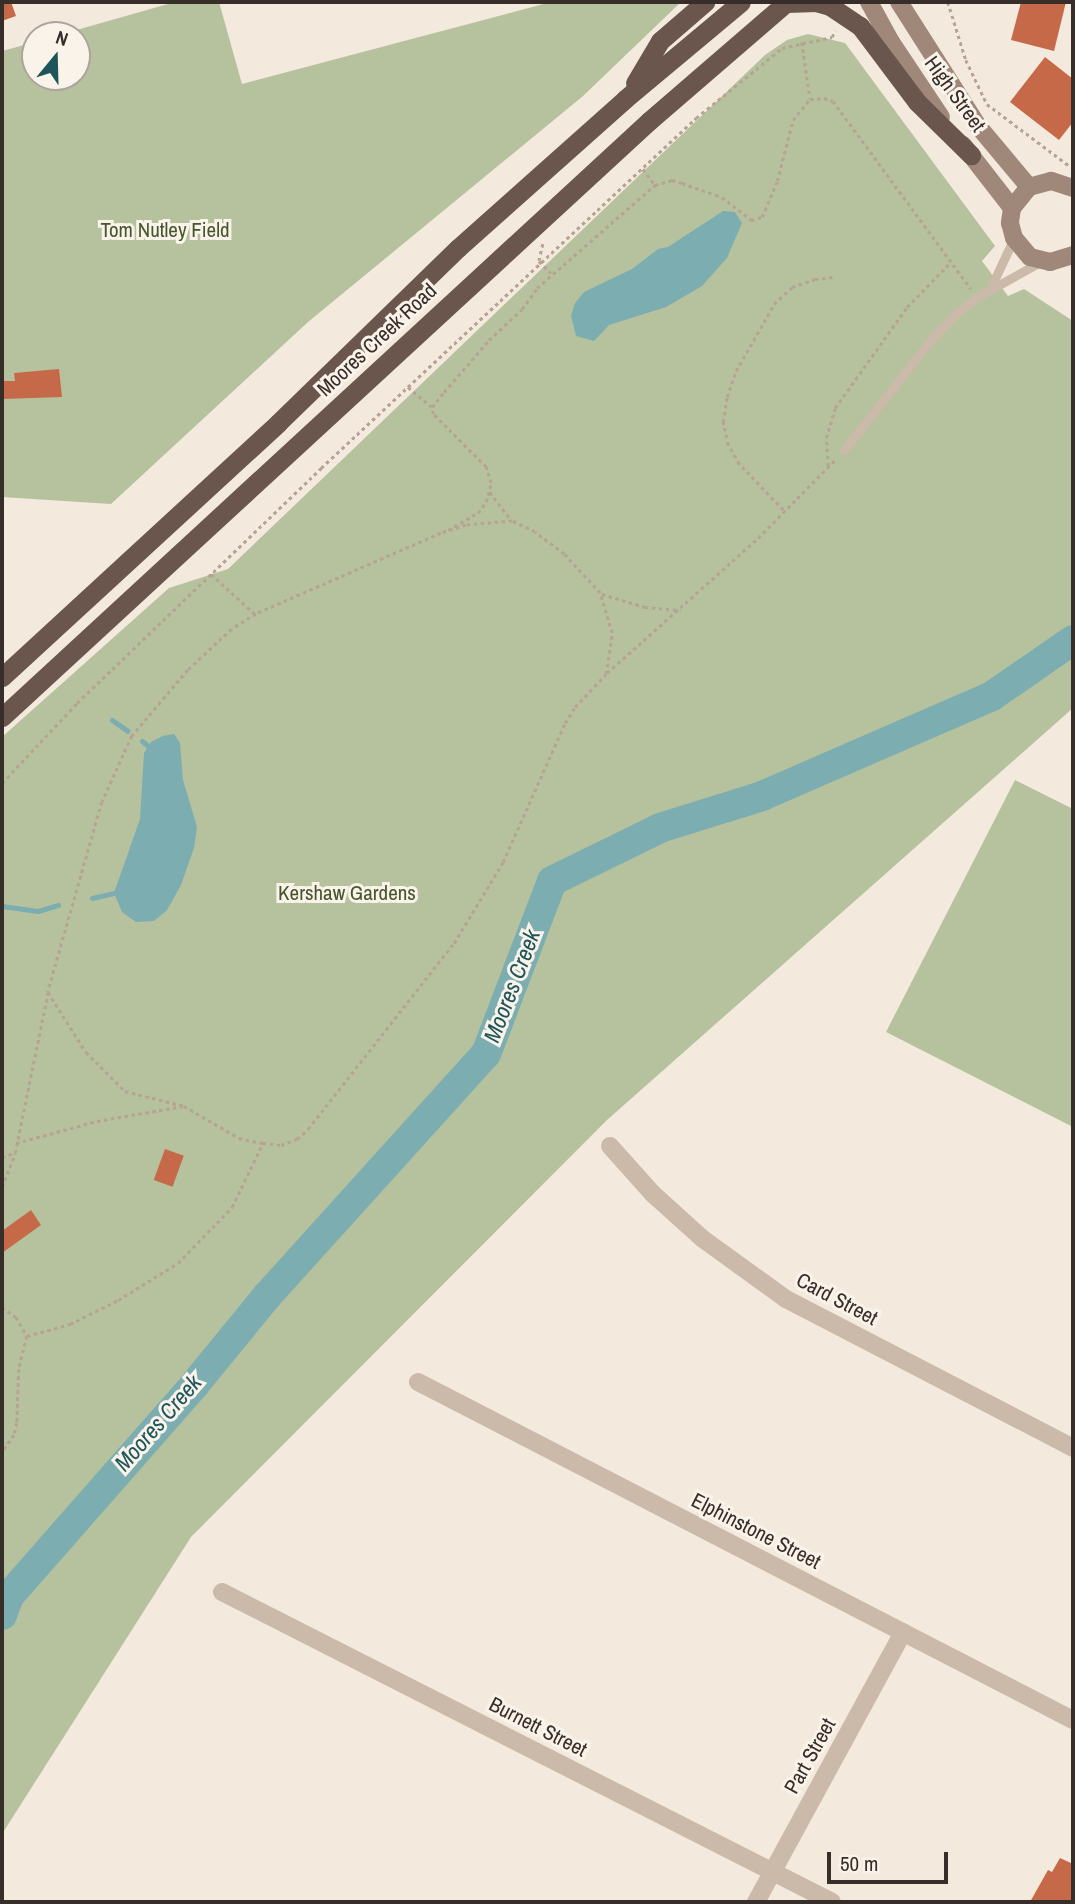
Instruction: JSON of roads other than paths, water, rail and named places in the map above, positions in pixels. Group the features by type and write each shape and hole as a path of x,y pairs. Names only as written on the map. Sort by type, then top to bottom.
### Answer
{"highway":[{"path":"625,99 660,41 705,2"},
{"name":"Moores Creek Road","path":"2,677 278,423 458,248 625,99 741,2"},
{"path":"786,2 816,2 830,6 860,26 881,50 917,102 971,155"},
{"name":"Moores Creek Road","path":"2,717 639,130 786,2"}],"main road":[{"name":"High Street","path":"869,2 930,102 1012,208"},
{"name":"High Street","path":"899,2 978,126 1029,187"},
{"path":"1070,179 1029,187 1012,208 1010,223 1014,238 1030,257 1042,261 1070,260"}],"street":[{"name":"Card Street","path":"610,1146 653,1194 704,1239 786,1299 1073,1448"},
{"name":"Elphinstone Street","path":"418,1382 1073,1720"},
{"name":"Burnett Street","path":"222,1592 832,1902"},
{"name":"Part Street","path":"756,1902 904,1632"}],"lane":[{"path":"990,289 1014,238"},
{"path":"844,450 932,338 977,296 1042,261"}],"water":[{"path":"723,211 735,212 742,223 727,258 702,286 666,307 609,325 594,341 576,336 571,316 575,303 584,292 632,269 658,249 668,247"},
{"path":"174,734 180,743 183,780 197,827 194,848 181,885 167,910 154,921 136,922 122,912 114,893 140,819 144,753 151,742"}],"waterway":[{"name":"Moores Creek","path":"2,1615 9,1596 195,1384 267,1296 486,1054 552,881 660,828 762,796 992,696 1073,640"},
{"path":"112,720 128,731"},
{"path":"142,741 148,746"},
{"path":"92,898 114,893"},
{"path":"2,906 38,911 58,905"}],"park label":[{"name":"Tom Nutley Field","path":"165,230"},
{"name":"Kershaw Gardens","path":"347,893"}]}
